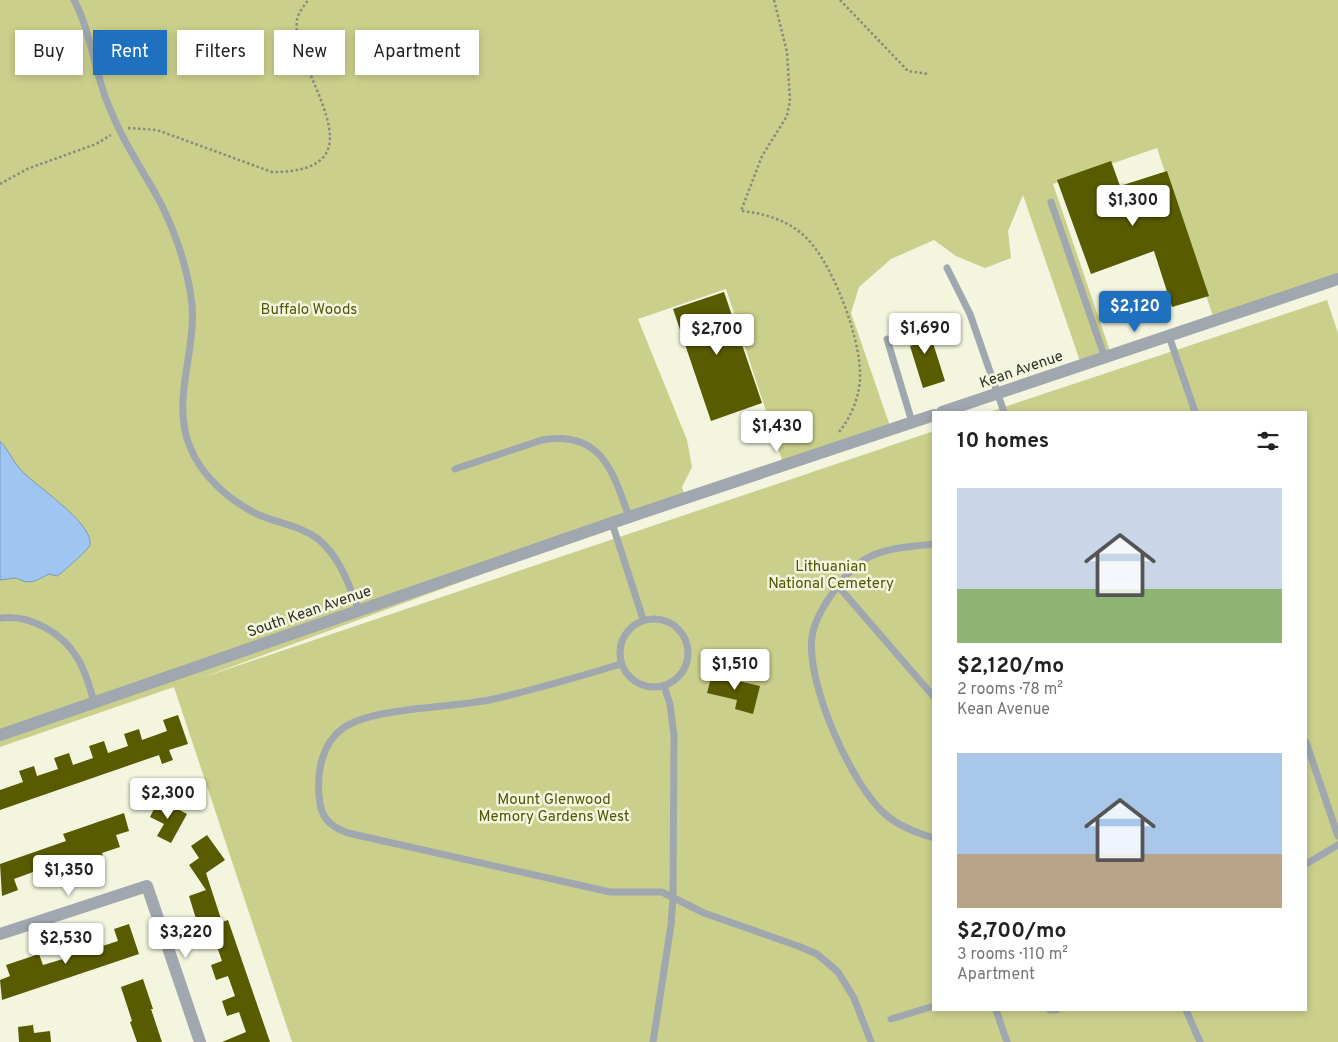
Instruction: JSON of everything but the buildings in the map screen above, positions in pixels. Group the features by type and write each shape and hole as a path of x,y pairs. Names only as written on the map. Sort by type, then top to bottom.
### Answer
{"street":[{"name":"Kean Avenue","path":"945,411 1338,279"},
{"path":"629,517 932,416"},
{"name":"South Kean Avenue","path":"0,735 629,517"},
{"path":"0,934 146,886 200,1042"}],"lane":[{"path":"74,0 84,23 107,102 119,130 160,203 183,266 192,306 192,329 183,390 183,420 196,461 214,483 243,506 259,515 307,532 319,540 336,559 359,611"},
{"path":"1051,202 1105,358"},
{"path":"947,268 970,314 1004,411"},
{"path":"1169,336 1195,411"},
{"path":"887,340 912,422"},
{"path":"455,469 542,440 556,438 580,441 601,456 609,465 629,517"},
{"path":"612,523 643,619"},
{"path":"932,544 886,550 863,560 838,586 820,612 812,635 811,648 813,666 828,718 852,769 875,804 899,825 932,837"},
{"path":"838,586 932,695"},
{"path":"0,618 19,618 34,622 58,636 78,659 94,702"},
{"path":"643,619 663,619 673,624 681,632 687,643 686,665 674,681 664,686 646,686 634,681 621,664 620,646 623,637 628,629 643,619"},
{"path":"621,664 489,700 392,713 351,723 332,738 321,763 318,795 320,808 328,824 348,832 610,892 623,894 655,891 716,918 798,946 828,962 844,980 854,998 871,1042"},
{"path":"653,1042 671,925 673,898 674,736 670,704 664,686"},
{"path":"1307,745 1338,836"},
{"path":"1307,863 1338,845"},
{"path":"891,1019 932,1007"},
{"path":"996,1011 1007,1042"},
{"path":"1186,1011 1200,1042"}],"path":[{"path":"0,184 27,169 96,144 119,130 131,127 157,130 272,172 289,172 314,163 328,148 330,134 328,117 302,50 298,32 297,19 308,0"},
{"path":"774,0 787,52 790,101 787,116 762,156 741,211 762,213 780,220 801,232 817,250 837,286 856,340 860,372 858,394 848,422 823,452"},
{"path":"840,0 908,71 928,74"}],"green space":[{"path":"0,0 1338,0 1338,276 1214,319 1157,148 1053,184 1111,354 1081,364 1023,195 1008,231 1011,258 985,268 956,256 934,240 891,259 859,287 851,313 891,429 784,466 726,289 638,319 687,440 692,467 682,487 686,499 201,678 932,432 932,1011 1307,1011 1307,411 992,411 1327,300 1338,333 1338,1042 292,1042 174,687 0,747"}],"water":[{"path":"0,441 20,469 62,505 83,526 89,536 90,545 57,576 49,574 35,581 26,582 16,578 0,580"}],"park label":[{"name":"Buffalo Woods","path":"309,309"},
{"name":"Lithuanian National Cemetery","path":"831,574"},
{"name":"Mount Glenwood Memory Gardens West","path":"554,808"}]}
